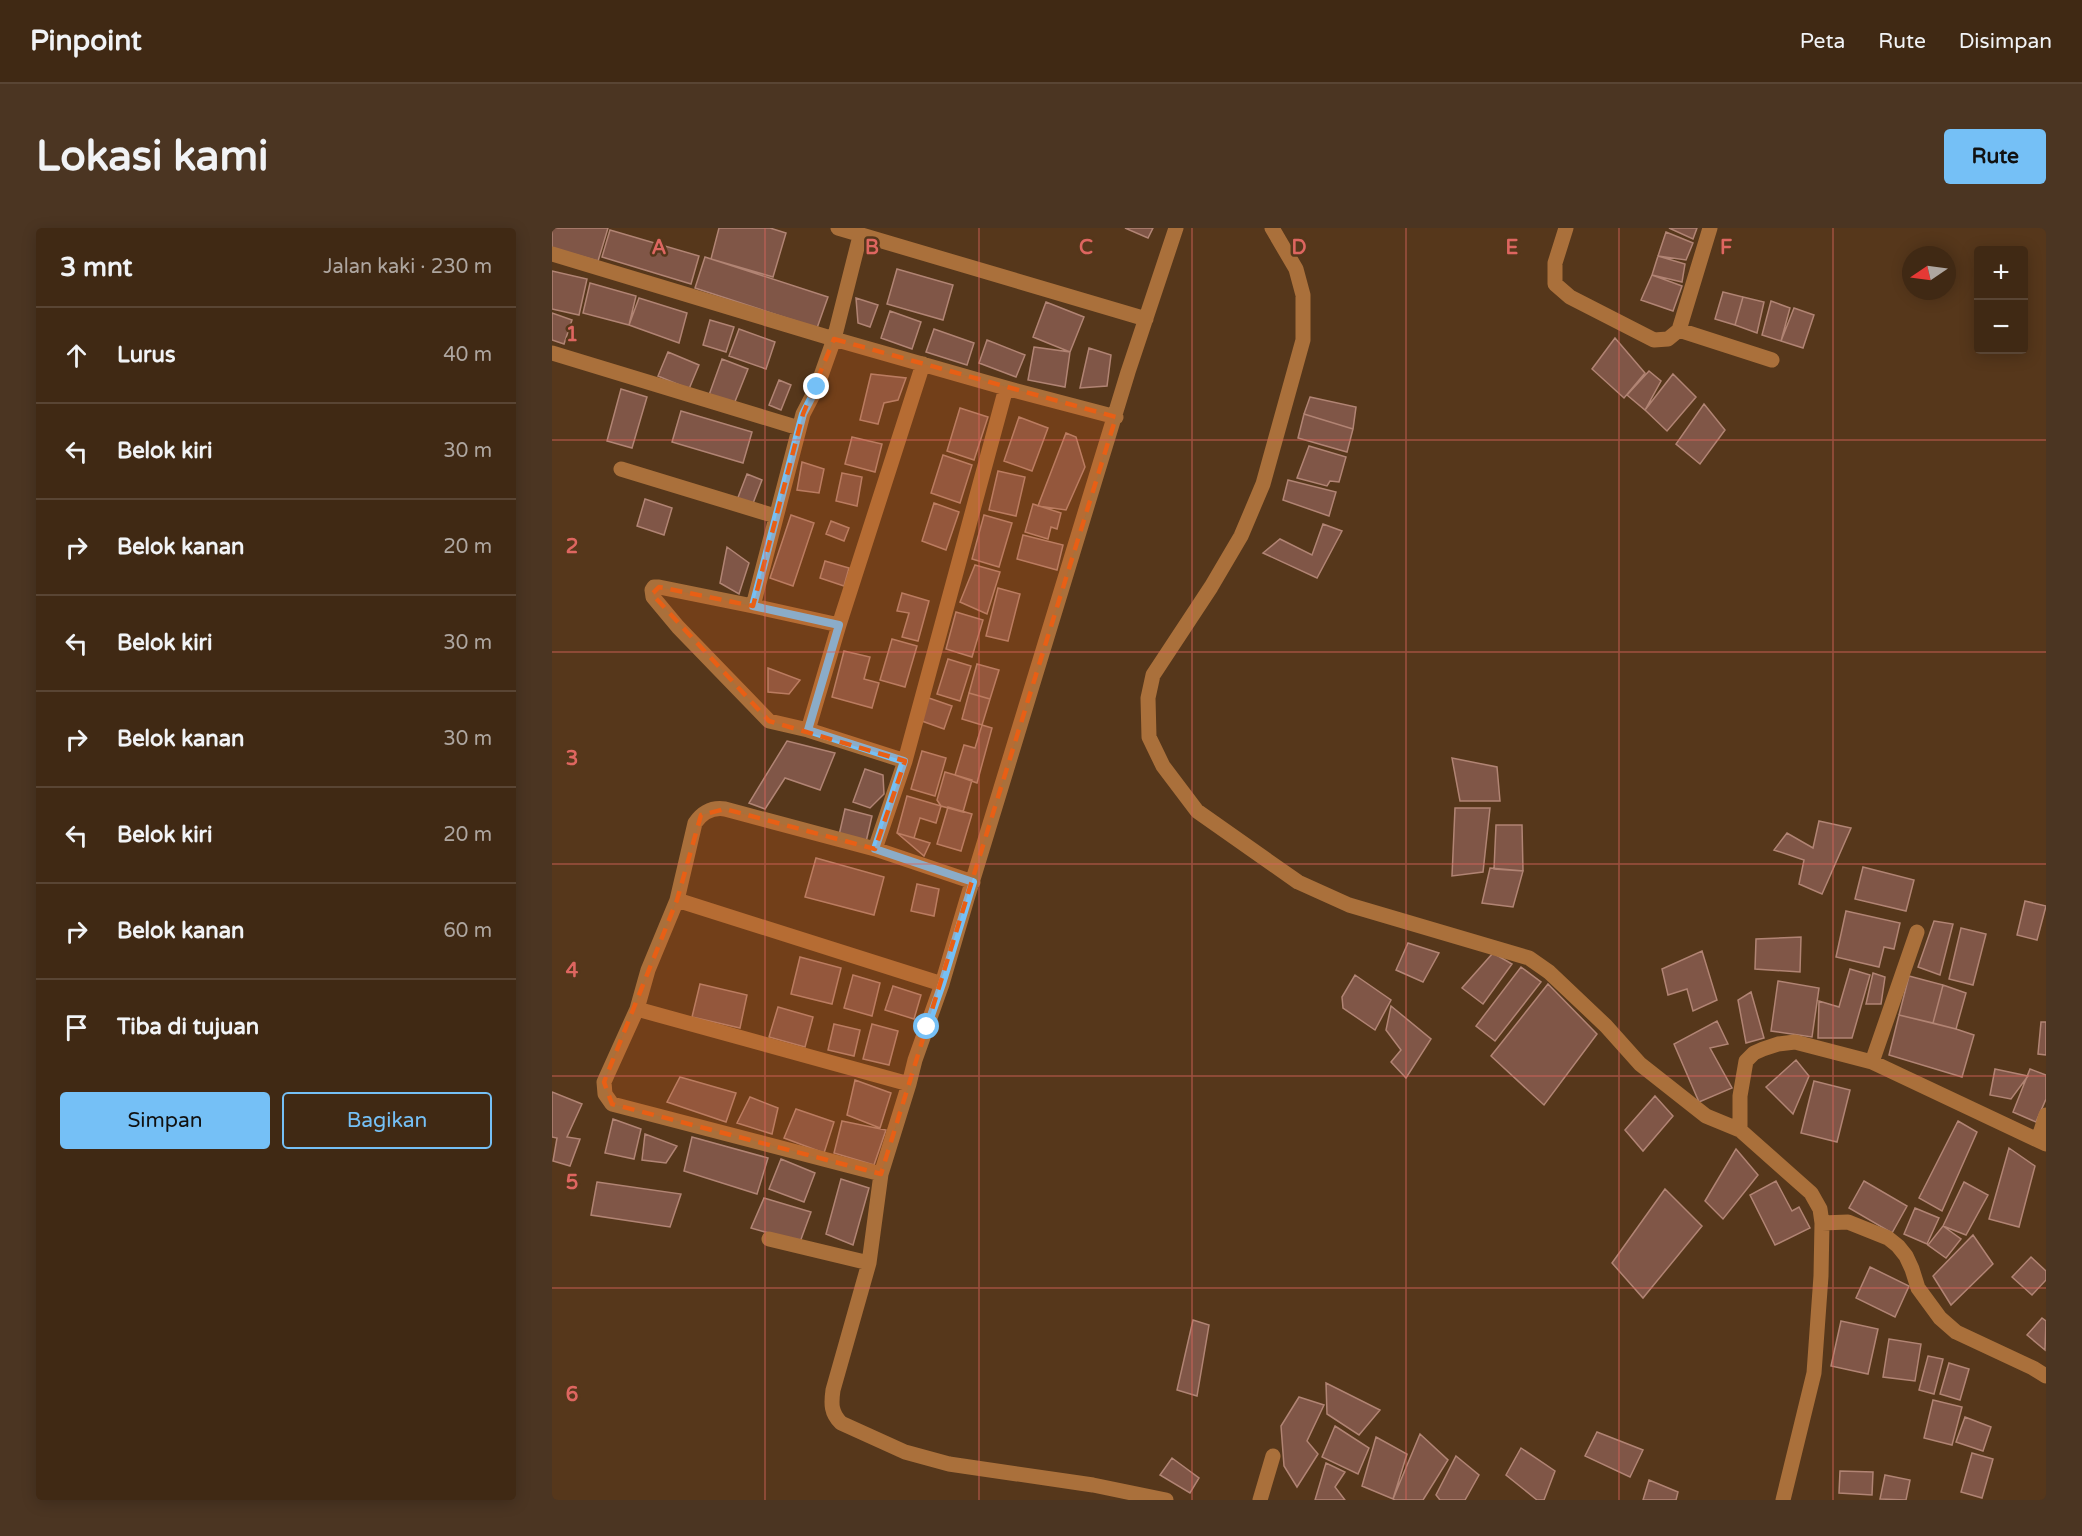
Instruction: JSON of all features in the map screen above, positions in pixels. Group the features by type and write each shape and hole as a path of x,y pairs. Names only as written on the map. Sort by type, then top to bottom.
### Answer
{"street":[{"path":"838,228 1146,319"},
{"path":"1166,1500 1093,1485 949,1464 905,1452 841,1423 832,1410 831,1402 869,1263 881,1174 1176,228"},
{"path":"1272,228 1296,269 1303,295 1303,340 1263,484 1241,536 1211,587 1153,675 1148,698 1149,737 1163,766 1197,811 1298,882 1349,905 1529,958 1549,972 1606,1026 1640,1064 1706,1116 1740,1130 1810,1193 1820,1209 1822,1223 1821,1276 1814,1372 1783,1500"},
{"path":"1566,228 1555,263 1555,284 1570,297 1654,340 1668,339 1679,330 1710,228"},
{"path":"753,606 803,414 817,387 834,339 860,236"},
{"path":"552,254 834,339 1116,417"},
{"path":"1679,330 1772,360"},
{"path":"555,358 799,428"},
{"path":"808,730 839,625 923,364"},
{"path":"875,849 904,761 1006,388"},
{"path":"621,469 775,516"},
{"path":"839,625 659,587 654,587 652,590 653,597 678,627 770,721 808,730 904,761"},
{"path":"881,1174 612,1104 605,1094 604,1082 637,1008 648,970 677,900 695,823 701,815 717,808 875,849 973,882"},
{"path":"677,900 942,984"},
{"path":"1872,1062 1917,932"},
{"path":"637,1008 909,1084"},
{"path":"1740,1130 1740,1096 1746,1061 1754,1053 1778,1044 1794,1042 1872,1062 2042,1142 2046,1115"},
{"path":"1822,1223 1848,1222 1888,1238 1906,1256 1918,1288 1940,1318 1956,1332 2046,1376"},
{"path":"769,1239 869,1263"},
{"path":"1260,1500 1273,1456"}],"highlighted area":[{"path":"834,339 1116,417 881,1174 612,1104 604,1082 677,900 701,815 725,809 875,849 905,761 769,721 652,594 659,587 753,606 803,414"}],"building":[{"path":"552,228 608,228 598,261 552,248"},
{"path":"719,228 770,228 786,233 773,277 711,259"},
{"path":"1125,228 1153,228 1148,238"},
{"path":"1669,228 1697,228 1693,239"},
{"path":"610,230 699,256 691,284 602,257"},
{"path":"1666,232 1693,243 1686,260 1658,256"},
{"path":"1658,256 1685,264 1682,282 1652,275"},
{"path":"705,257 828,297 817,328 695,288"},
{"path":"897,269 953,285 943,320 887,304"},
{"path":"552,271 587,279 579,315 552,309"},
{"path":"1652,275 1682,286 1673,311 1641,300"},
{"path":"590,283 636,296 629,325 583,313"},
{"path":"1723,292 1743,297 1735,325 1715,319"},
{"path":"1743,297 1764,302 1757,333 1735,325"},
{"path":"639,298 687,313 679,343 629,325"},
{"path":"856,298 878,305 870,327 858,323"},
{"path":"1771,301 1790,308 1781,341 1762,335"},
{"path":"1046,302 1084,317 1070,352 1033,337"},
{"path":"1794,308 1814,315 1803,348 1781,341"},
{"path":"890,311 921,322 912,349 881,338"},
{"path":"552,313 572,320 564,344 552,340"},
{"path":"710,320 734,327 726,352 703,345"},
{"path":"739,329 775,342 766,369 729,356"},
{"path":"934,329 974,343 967,365 926,352"},
{"path":"1615,338 1645,373 1624,398 1592,369"},
{"path":"987,340 1025,355 1016,377 979,363"},
{"path":"1034,347 1070,352 1065,387 1028,380"},
{"path":"1089,348 1111,355 1107,386 1080,388"},
{"path":"668,352 699,365 689,389 658,376"},
{"path":"722,359 748,369 734,404 709,395"},
{"path":"1649,371 1661,381 1645,410 1627,395"},
{"path":"871,374 906,378 898,400 884,403 878,424 860,420"},
{"path":"1673,374 1696,397 1667,431 1645,410"},
{"path":"779,380 791,385 781,410 769,405"},
{"path":"621,389 647,397 632,448 607,441"},
{"path":"1310,397 1356,407 1353,429 1304,414"},
{"path":"1704,404 1725,430 1700,464 1676,444"},
{"path":"960,408 988,417 974,460 947,451"},
{"path":"681,411 752,432 743,463 672,442"},
{"path":"1304,414 1353,429 1347,452 1298,438"},
{"path":"1019,417 1048,428 1032,471 1004,461"},
{"path":"1066,433 1076,437 1085,467 1066,510 1038,506"},
{"path":"852,437 882,444 875,472 845,464"},
{"path":"1309,446 1346,457 1339,482 1330,481 1327,486 1297,478"},
{"path":"943,455 972,465 960,503 931,493"},
{"path":"802,462 824,469 819,493 797,490"},
{"path":"998,471 1025,477 1016,516 989,510"},
{"path":"842,473 862,477 857,506 836,501"},
{"path":"747,474 762,480 752,506 737,500"},
{"path":"1288,480 1336,492 1329,516 1283,500"},
{"path":"645,499 672,508 664,535 637,526"},
{"path":"934,503 959,512 946,550 922,541"},
{"path":"1033,504 1061,513 1057,529 1051,527 1048,539 1025,532"},
{"path":"791,515 814,523 793,586 770,578"},
{"path":"984,515 1012,523 999,567 972,559"},
{"path":"831,521 849,528 844,541 826,534"},
{"path":"1323,524 1342,531 1317,578 1263,553 1280,539 1312,555"},
{"path":"1023,535 1063,545 1057,570 1017,559"},
{"path":"727,547 749,563 739,594 720,583"},
{"path":"825,561 849,568 844,586 820,578"},
{"path":"975,565 1000,572 987,614 960,602"},
{"path":"998,588 1020,594 1008,641 986,636"},
{"path":"902,593 929,601 918,641 902,637 909,613 897,611"},
{"path":"956,612 983,620 972,657 946,649"},
{"path":"892,639 917,646 905,687 880,680"},
{"path":"844,651 870,657 864,679 879,683 872,708 832,697"},
{"path":"948,659 971,666 960,701 937,694"},
{"path":"977,664 999,670 990,699 969,693"},
{"path":"768,668 800,680 789,694 768,692"},
{"path":"969,693 990,699 982,725 962,719"},
{"path":"926,697 952,706 944,729 919,720"},
{"path":"982,725 992,728 977,783 955,775 964,745 975,748"},
{"path":"787,741 835,753 820,790 785,778 765,809 749,803"},
{"path":"922,751 946,758 935,796 911,789"},
{"path":"1452,758 1497,767 1500,801 1460,801"},
{"path":"865,769 883,775 884,794 870,808 853,802"},
{"path":"945,772 972,780 963,812 941,806 937,800"},
{"path":"907,796 941,806 936,823 920,818 914,838 897,833"},
{"path":"948,807 972,814 961,851 937,844"},
{"path":"1455,808 1490,808 1483,872 1452,876"},
{"path":"845,809 872,816 866,842 839,835"},
{"path":"1819,821 1851,828 1822,894 1799,884 1804,860 1774,850 1787,833 1813,848"},
{"path":"1496,825 1522,825 1523,871 1494,869"},
{"path":"897,833 930,843 924,856"},
{"path":"816,858 884,877 874,915 805,897"},
{"path":"1863,867 1914,880 1906,911 1855,899"},
{"path":"1490,868 1523,871 1513,907 1482,903"},
{"path":"917,884 939,889 934,916 911,911"},
{"path":"2025,901 2046,906 2037,940 2017,935"},
{"path":"1846,911 1900,923 1894,949 1884,947 1879,967 1836,957"},
{"path":"1934,921 1953,924 1940,975 1918,967"},
{"path":"1961,928 1986,934 1973,985 1949,979"},
{"path":"1801,937 1800,972 1755,969 1756,939"},
{"path":"1408,943 1439,953 1423,982 1396,970"},
{"path":"1702,951 1717,1000 1693,1011 1687,989 1668,995 1662,969"},
{"path":"1493,953 1512,964 1483,1004 1462,988"},
{"path":"800,957 841,968 832,1004 791,994"},
{"path":"1521,967 1541,982 1495,1041 1476,1026"},
{"path":"1850,969 1870,975 1852,1038 1818,1038 1819,1001 1839,1007"},
{"path":"1873,973 1885,977 1881,1004 1866,1004"},
{"path":"853,975 880,983 872,1016 844,1008"},
{"path":"1355,975 1391,1000 1375,1030 1343,1008 1342,997"},
{"path":"1909,976 1943,985 1933,1023 1899,1015"},
{"path":"1778,981 1819,988 1812,1037 1771,1031"},
{"path":"700,984 747,995 740,1028 692,1017"},
{"path":"1548,984 1597,1034 1544,1105 1491,1056"},
{"path":"1943,985 1966,993 1956,1029 1933,1023"},
{"path":"893,986 921,995 914,1019 885,1010"},
{"path":"1751,992 1764,1038 1746,1043 1738,1000"},
{"path":"1391,1006 1431,1039 1406,1078 1391,1062 1401,1050 1386,1030"},
{"path":"778,1007 813,1017 805,1047 769,1037"},
{"path":"1899,1015 1974,1035 1962,1077 1889,1055"},
{"path":"1717,1021 1728,1044 1710,1048 1732,1088 1699,1102 1674,1044"},
{"path":"2041,1022 2046,1022 2046,1055 2038,1054"},
{"path":"834,1024 860,1030 854,1056 828,1050"},
{"path":"872,1024 898,1031 889,1065 863,1059"},
{"path":"1796,1060 1809,1076 1793,1114 1766,1087"},
{"path":"1995,1069 2028,1076 2011,1099 1990,1095"},
{"path":"2030,1069 2046,1075 2046,1099 2036,1122 2013,1112"},
{"path":"680,1077 736,1093 726,1122 667,1102"},
{"path":"855,1080 891,1093 880,1128 847,1115"},
{"path":"1814,1081 1850,1090 1837,1142 1801,1133"},
{"path":"552,1092 582,1104 567,1137 580,1139 570,1166 553,1161 557,1138 552,1137"},
{"path":"1655,1096 1673,1116 1643,1151 1625,1130"},
{"path":"750,1097 778,1108 772,1134 737,1123"},
{"path":"796,1109 834,1122 824,1153 784,1138"},
{"path":"613,1119 641,1129 634,1159 605,1153"},
{"path":"842,1121 886,1130 874,1165 834,1153"},
{"path":"1958,1121 1977,1132 1942,1211 1919,1198"},
{"path":"645,1134 677,1146 666,1163 642,1160"},
{"path":"692,1137 768,1158 757,1194 684,1171"},
{"path":"2009,1148 2035,1166 2019,1227 1989,1219"},
{"path":"1736,1149 1758,1175 1723,1219 1705,1201"},
{"path":"781,1159 815,1173 804,1202 769,1189"},
{"path":"841,1179 869,1188 853,1245 826,1234"},
{"path":"1776,1181 1792,1211 1799,1207 1810,1228 1775,1245 1750,1195"},
{"path":"1864,1181 1907,1206 1892,1233 1849,1208"},
{"path":"597,1182 681,1194 670,1227 591,1215"},
{"path":"1964,1182 1988,1195 1966,1235 1943,1226"},
{"path":"1665,1189 1702,1226 1643,1298 1612,1263"},
{"path":"764,1198 811,1212 800,1242 751,1228"},
{"path":"1915,1208 1939,1218 1927,1244 1904,1234"},
{"path":"1943,1226 1961,1239 1946,1258 1928,1245"},
{"path":"1973,1235 1993,1264 1951,1305 1933,1276"},
{"path":"2031,1257 2046,1271 2046,1280 2032,1295 2012,1277"},
{"path":"1870,1267 1909,1286 1895,1317 1856,1298"},
{"path":"2042,1318 2046,1321 2045,1350 2027,1335"},
{"path":"1193,1320 1209,1325 1197,1396 1177,1390"},
{"path":"1841,1321 1878,1329 1868,1374 1831,1366"},
{"path":"1889,1339 1921,1344 1915,1381 1883,1377"},
{"path":"1928,1356 1943,1359 1934,1394 1919,1390"},
{"path":"1949,1363 1969,1369 1960,1400 1940,1394"},
{"path":"1326,1383 1380,1410 1359,1435 1327,1414"},
{"path":"1299,1397 1324,1405 1307,1441 1318,1454 1297,1487 1284,1466 1281,1426"},
{"path":"1933,1400 1962,1407 1952,1445 1924,1438"},
{"path":"1965,1417 1991,1427 1983,1451 1956,1442"},
{"path":"1335,1426 1369,1448 1358,1474 1322,1457"},
{"path":"1597,1432 1643,1450 1630,1477 1585,1456"},
{"path":"1420,1434 1448,1460 1423,1500 1395,1500 1393,1499"},
{"path":"1376,1437 1407,1454 1393,1499 1362,1486"},
{"path":"1521,1448 1555,1471 1544,1500 1537,1500 1506,1475"},
{"path":"1972,1453 1993,1459 1982,1498 1961,1492"},
{"path":"1456,1456 1479,1475 1465,1500 1440,1500 1436,1495"},
{"path":"1172,1458 1199,1478 1190,1493 1160,1475"},
{"path":"1326,1463 1345,1472 1335,1487 1345,1500 1315,1500"},
{"path":"1840,1471 1873,1472 1872,1495 1839,1493"},
{"path":"1885,1475 1910,1480 1906,1500 1880,1499"},
{"path":"1649,1480 1678,1492 1676,1500 1643,1500"}],"route":[{"path":"817,387 803,414 753,606 839,625 808,730 904,761 875,849 973,882 927,1027"}]}
